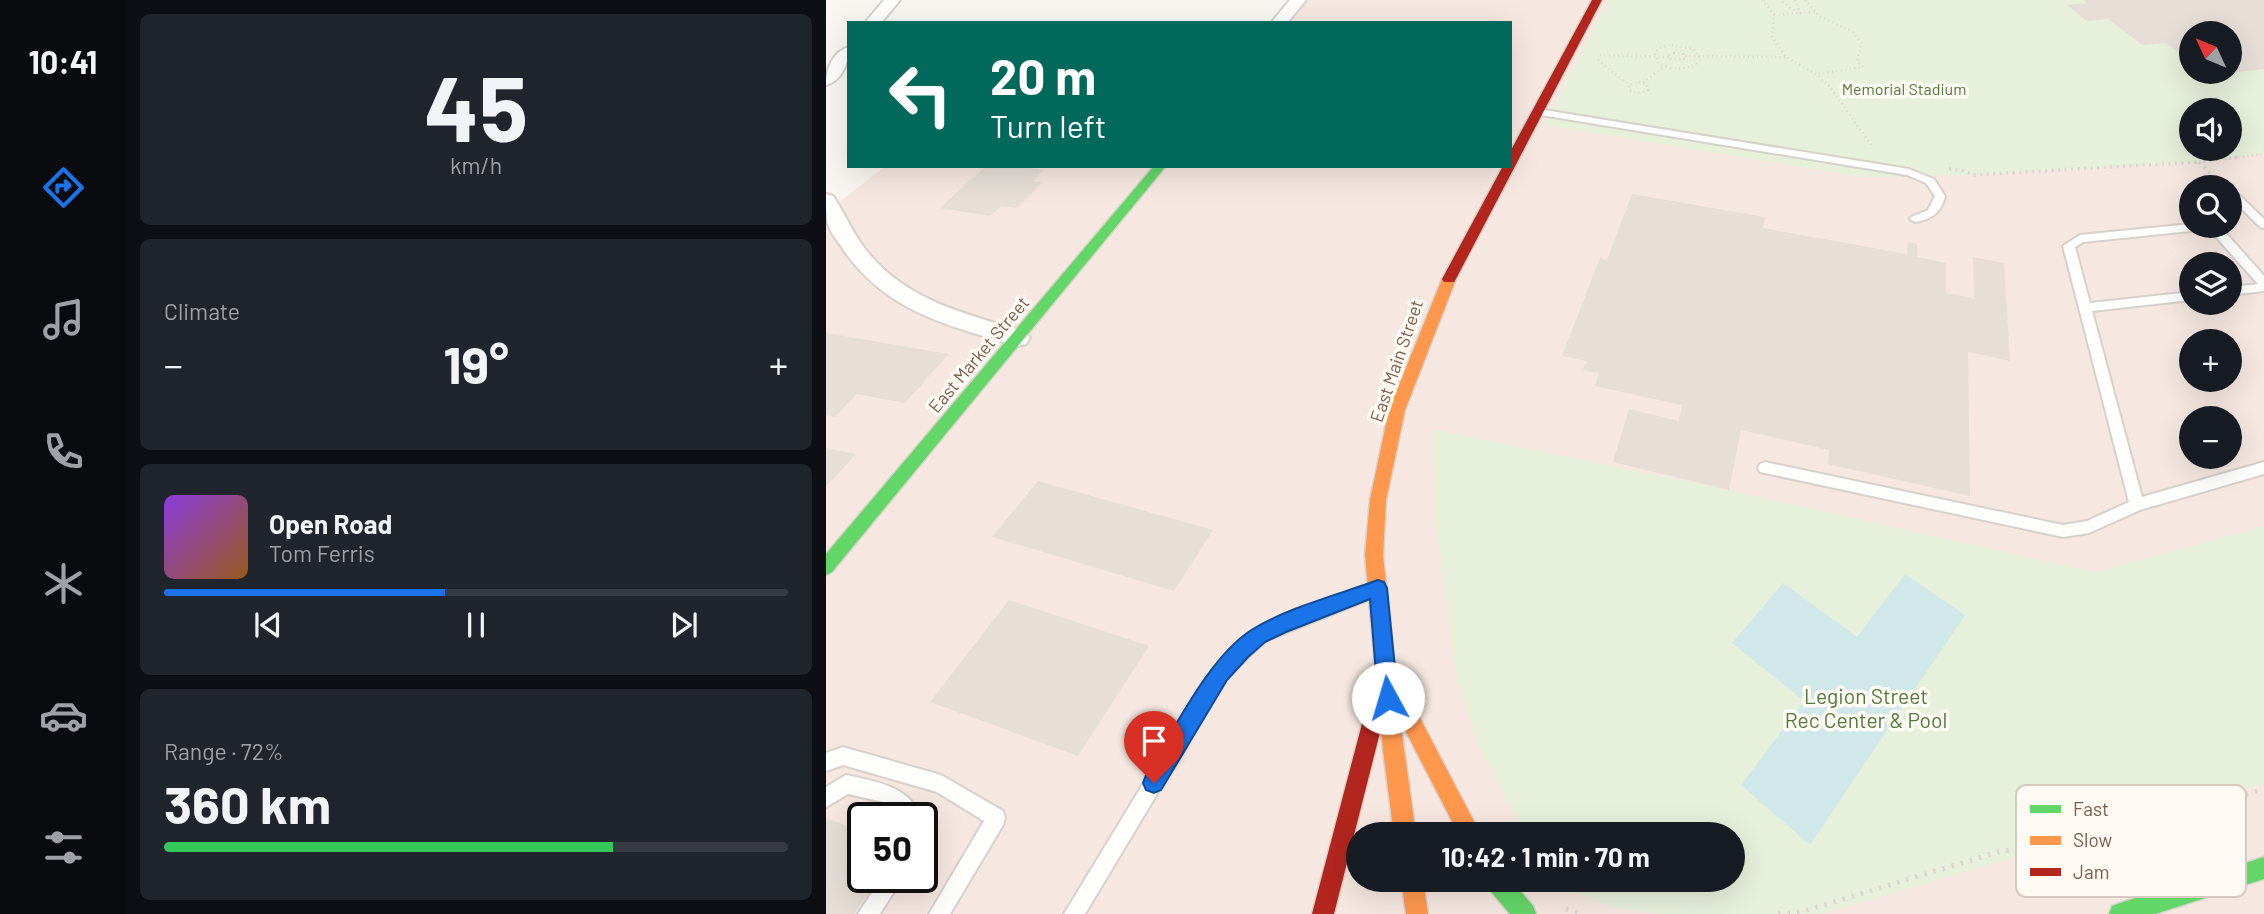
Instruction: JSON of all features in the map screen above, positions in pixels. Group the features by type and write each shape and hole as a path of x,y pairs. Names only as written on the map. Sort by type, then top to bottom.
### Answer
{"main road":[{"name":"East Main Street","path":"1512,160 1597,0"},
{"name":"East Market Street","path":"826,566 1158,168"},
{"name":"East Main Street","path":"1403,822 1374,555 1378,500 1397,410 1444,288 1507,168"},
{"path":"1385,672 1463,822"},
{"path":"1323,914 1385,672"},
{"path":"2246,874 2264,868"},
{"path":"1414,892 1417,914"},
{"path":"1506,892 1525,914"},
{"path":"2120,914 2173,897"}],"street":[{"path":"875,21 892,0"},
{"path":"1281,21 1298,0"},
{"path":"826,80 847,54"},
{"path":"826,200 840,230 878,279 911,303 953,320 1018,338"}],"lane":[{"path":"1538,112 1909,172 1930,181 1940,196 1938,206 1930,216 1915,219"},
{"path":"2242,204 2264,225"},
{"path":"2137,505 2069,246 2080,239 2202,226 2221,234 2264,285"},
{"path":"2242,289 2264,285"},
{"path":"2085,308 2179,297"},
{"path":"1765,468 2063,531 2089,527 2137,505 2264,468"},
{"path":"1074,914 1220,673 1259,636 1378,588"},
{"path":"826,762 844,756 941,784 996,818 939,914"},
{"path":"826,797 845,785 888,794 896,802"},
{"path":"868,914 882,893"}],"path":[{"path":"1762,0 1774,15 1772,37 1786,57 1816,74 1829,86 1880,157 1878,166"},
{"path":"1780,0 1798,13"},
{"path":"1795,0 1798,13"},
{"path":"1805,0 1819,17 1840,24 1859,37 1863,52 1857,61 1863,67 1816,74"},
{"path":"1774,15 1816,12"},
{"path":"1672,45 1676,52 1685,56 1786,57"},
{"path":"1654,56 1661,47 1672,45 1687,46 1701,56"},
{"path":"1669,57 1676,52"},
{"path":"1600,54 1669,57 1678,61"},
{"path":"1654,56 1665,66 1679,69 1699,64 1701,56"},
{"path":"1678,61 1685,56"},
{"path":"1598,60 1629,85 1631,91 1643,93 1648,87 1642,83"},
{"path":"1678,61 1679,69"},
{"path":"1629,85 1642,83 1665,66"},
{"path":"2213,175 2199,162 2264,154"},
{"path":"2246,794 2264,789"},
{"path":"1777,914 1801,912 2001,851 2016,850"}],"shaded area":[{"path":"1308,0 2264,0 2264,914 826,914 826,212 883,168 1512,168 1512,21 1291,21"}],"green space":[{"name":"Memorial Stadium","path":"1609,0 2264,0 2264,154 2242,157 2242,98 2179,98 2179,161 2207,161 1972,175 1862,177 1544,125"},
{"name":"Legion Street Rec Center & Pool","path":"1433,429 1729,490 2096,572 2264,526 2264,784 2246,789 2246,785 2016,785 2016,857 1822,914 1659,914 1610,907 1574,892 1745,892 1745,822 1519,822 1480,748 1458,684 1436,524"}],"water":[{"path":"1905,574 1965,615 1810,845 1741,785 1804,701 1732,643 1783,583 1857,637"}],"building":[{"path":"2083,0 2264,0 2264,69 2242,72 2242,21 2179,21 2179,53 2166,43 2142,45 2108,19 2087,21 2067,5 2087,3"},
{"path":"984,168 1044,170 1033,181 1043,182 1017,208 1001,206 990,216 940,208"},
{"path":"1632,194 1765,217 1763,228 1907,254 1908,242 1917,244 1917,257 1946,263 1946,293 1974,298 1973,257 2004,263 2010,361 1968,352 1970,496 1828,464 1829,450 1741,430 1729,490 1613,462 1629,409 1679,421 1682,405 1595,386 1599,373 1583,370 1587,361 1562,356 1600,258 1607,260"},
{"path":"826,333 949,354 905,403 857,394 835,417 826,415"},
{"path":"826,448 856,454 826,487"},
{"path":"1038,481 1213,530 1174,591 992,537"},
{"path":"1009,600 1149,646 1078,756 930,702"},
{"path":"826,818 847,826 847,893 869,893 854,914 826,914"}],"traffic: fast":[{"path":"826,567 1158,168"},
{"path":"2246,874 2264,868"},
{"path":"1506,892 1525,914"},
{"path":"2120,914 2173,897"}],"traffic: slow":[{"path":"1403,822 1393,750 1374,555 1378,500 1397,410 1449,279"},
{"path":"1394,689 1463,822"},
{"path":"1414,892 1417,914"}],"traffic: jam":[{"path":"1512,159 1597,0"},
{"path":"1449,279 1508,168"},
{"path":"1323,914 1379,697"}],"route":[{"path":"1154,783 1220,673 1241,650 1259,636 1279,626 1378,588 1388,698"}]}
